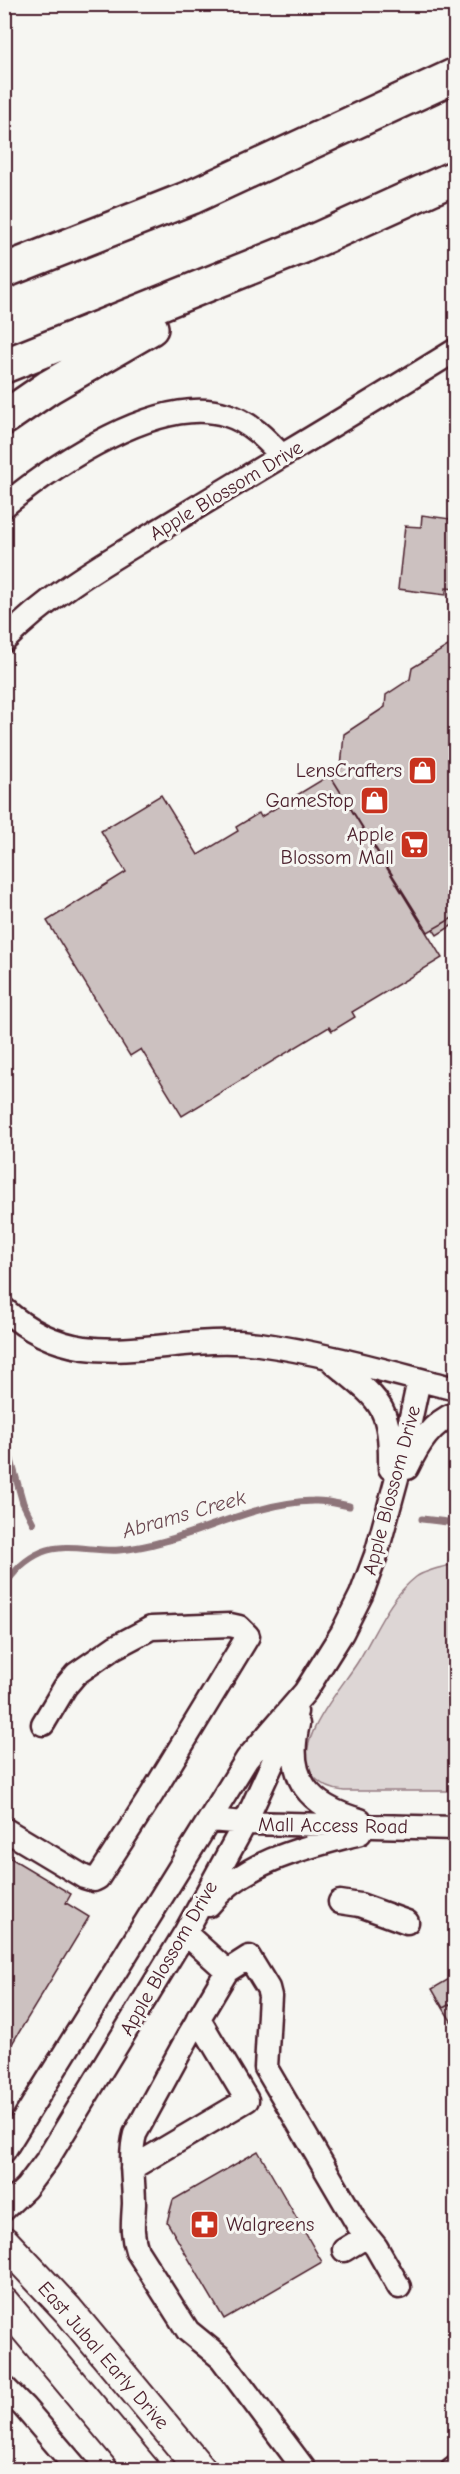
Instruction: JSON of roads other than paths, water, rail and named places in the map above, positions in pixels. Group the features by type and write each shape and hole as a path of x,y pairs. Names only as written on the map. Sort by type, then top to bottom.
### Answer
{"highway":[{"path":"4,271 192,197 456,75"},
{"path":"4,366 301,247 456,177"},
{"path":"4,418 105,353 301,247"}],"main road":[{"name":"East Jubal Early Drive","path":"4,2242 68,2310 201,2469"},
{"name":"East Jubal Early Drive","path":"4,2303 144,2469"}],"street":[{"name":"Apple Blossom Drive","path":"4,641 41,607 69,588 456,350"},
{"path":"4,506 32,484 92,446 130,428 182,412 203,410 242,421 267,440 282,456"},
{"name":"Apple Blossom Drive","path":"4,1309 20,1321 58,1342 100,1351 223,1341 259,1344 456,1389"},
{"path":"329,1359 371,1394 387,1417 390,1433 390,1505"},
{"name":"Apple Blossom Drive","path":"4,2151 247,1759 305,1692 338,1641 361,1595 376,1555 419,1380"},
{"path":"390,1505 416,1450 425,1437 435,1425 456,1413"},
{"path":"4,1829 84,1878 94,1880 98,1878 153,1794 248,1636 239,1627 230,1625 151,1628 115,1647 76,1674 65,1687 43,1724"},
{"name":"Apple Blossom Drive","path":"4,2209 26,2188 56,2146 185,1933 245,1823 305,1692"},
{"path":"305,1692 294,1742 298,1777 307,1792 338,1814 385,1827"},
{"name":"Mall Access Road","path":"210,1820 245,1823 456,1828"},
{"path":"227,1971 185,1933 219,1892 239,1876 312,1846 385,1827"},
{"path":"340,1902 360,1905 406,1922"},
{"path":"305,2469 220,2358 188,2331 137,2251 132,2236 134,2206 132,2144 135,2134 198,2018 227,1971 249,1957 268,1988 270,1996 266,2068 358,2225 399,2287"},
{"path":"132,2168 247,2100 198,2018"},
{"path":"344,2250 367,2236"},
{"path":"4,2387 78,2469"}],"waterway":[{"path":"4,1435 23,1503 33,1523"},
{"name":"Abrams Creek","path":"4,1585 25,1562 51,1549 119,1550 144,1546 288,1503 318,1501 349,1506"},
{"name":"Abrams Creek","path":"422,1519 456,1523"}],"place":[{"name":"LensCrafters","path":"423,770"},
{"name":"GameStop","path":"375,800"},
{"name":"Apple Blossom Mall","path":"415,845"},
{"name":"Walgreens","path":"205,2224"}]}
